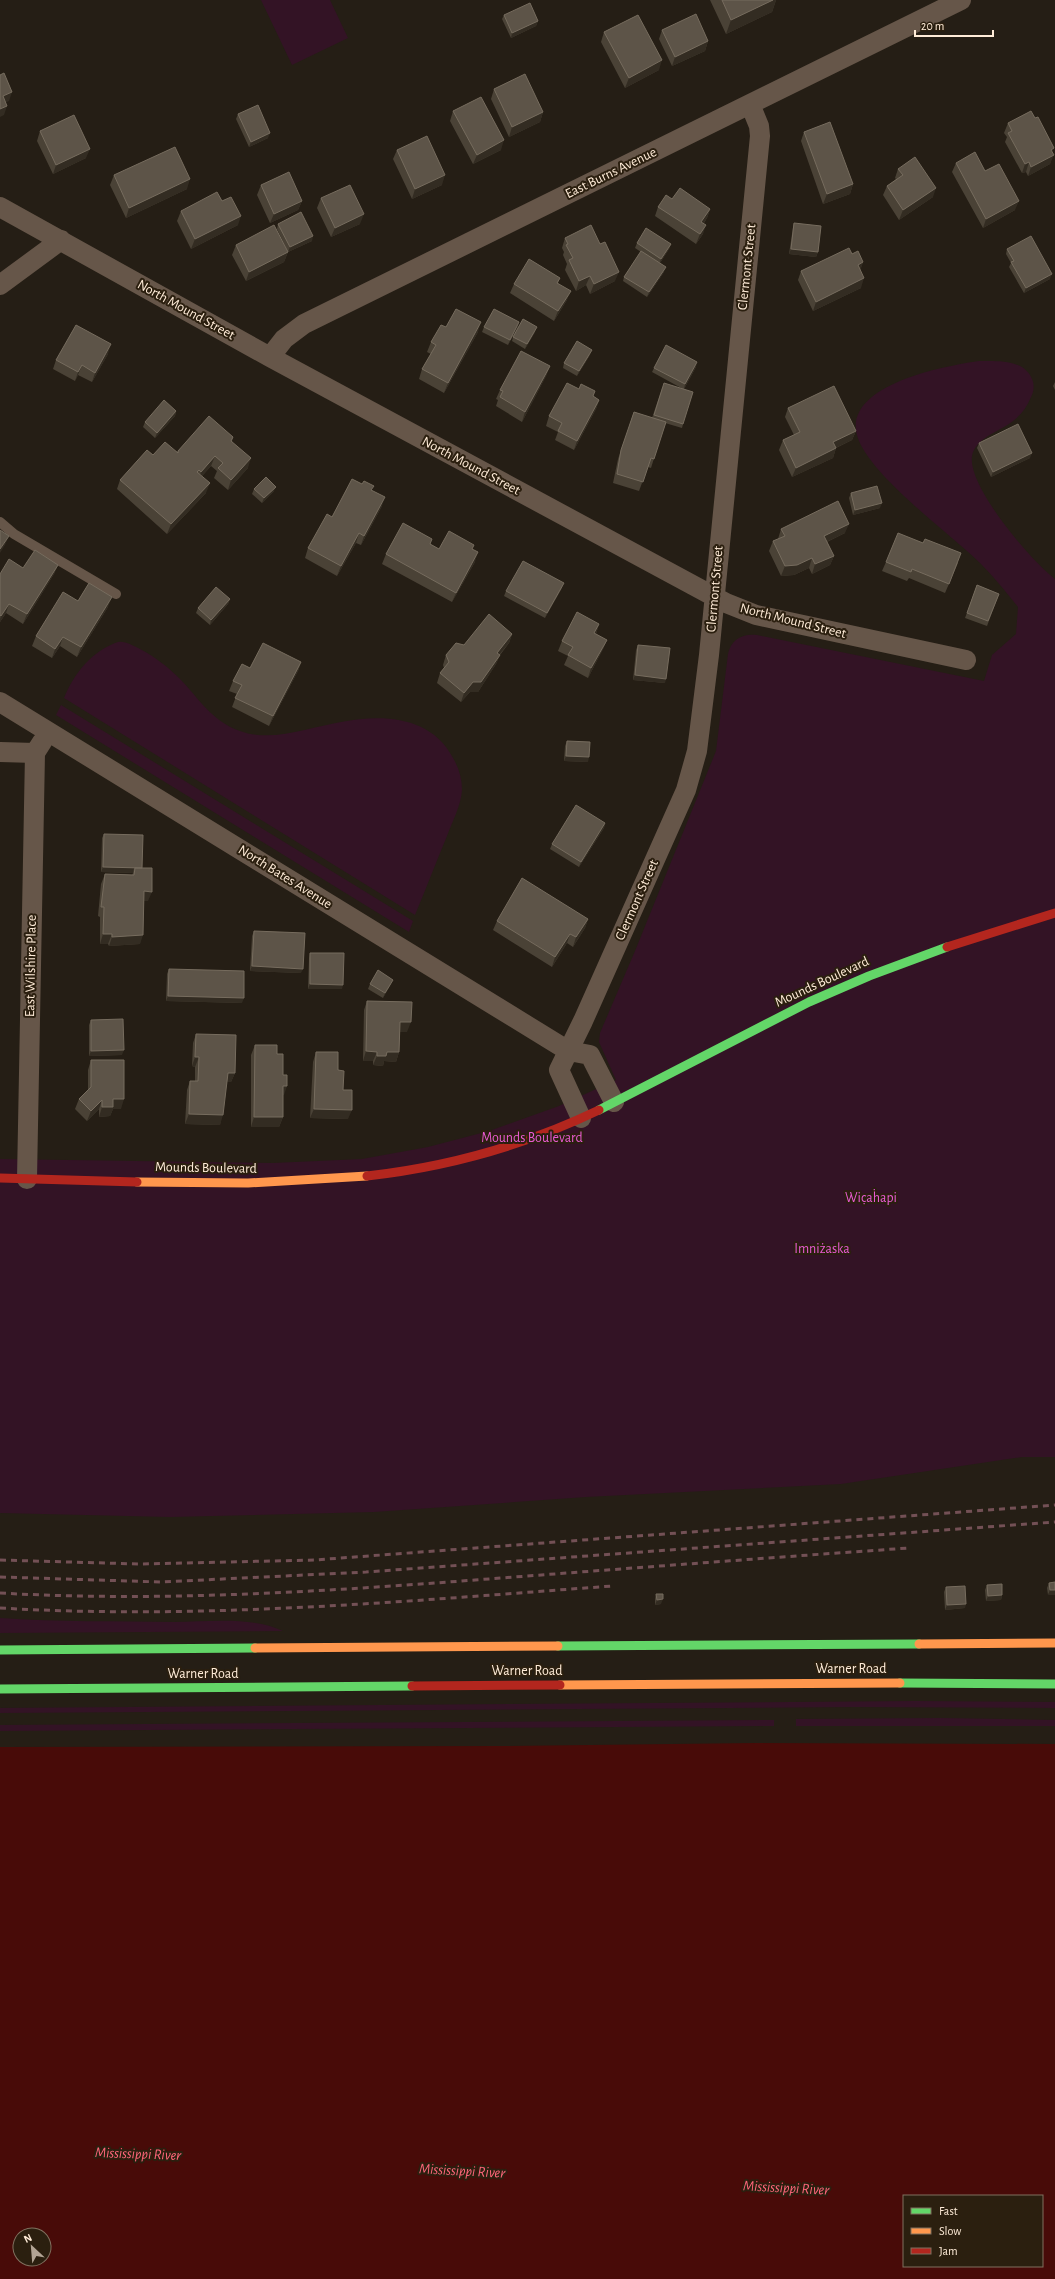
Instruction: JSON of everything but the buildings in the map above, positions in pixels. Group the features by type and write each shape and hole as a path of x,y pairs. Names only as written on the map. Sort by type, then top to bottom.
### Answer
{"main road":[{"name":"Mounds Boulevard","path":"0,1178 278,1183 370,1177 421,1169 474,1156 518,1143 581,1118 806,1003 860,979 938,948 1055,913"},
{"name":"Warner Road","path":"0,1650 1055,1643"},
{"name":"Warner Road","path":"0,1689 891,1683 1055,1684"}],"street":[{"name":"East Burns Avenue","path":"270,357 284,340 304,324 961,0"},
{"name":"Clermont Street","path":"581,1118 559,1070 569,1051 693,771 699,740 760,136 759,126 750,104"},
{"name":"North Mound Street","path":"0,207 270,357 714,598 756,615 966,660"},
{"path":"0,284 61,240"},
{"name":"North Bates Avenue","path":"0,702 569,1051"},
{"path":"0,752 35,753 49,732"},
{"name":"East Wilshire Place","path":"27,1179 35,753"},
{"path":"569,1051 590,1054 614,1102"}],"lane":[{"path":"0,522 14,534 116,594"}],"green space":[{"path":"261,0 330,0 348,38 292,65"},
{"name":"Imniżaska","path":"979,361 1001,361 1015,364 1027,371 1034,385 1028,404 1016,419 983,439 974,449 972,456 973,469 979,485 1003,522 1031,556 1055,579 1055,1457 1022,1457 841,1484 586,1497 374,1512 170,1517 0,1513 0,1159 273,1163 362,1159 428,1147 489,1131 559,1106 616,1080 599,1042 600,1033 716,751 728,654 732,644 742,636 757,635 984,681 992,655 1016,634 1018,607 981,564 924,514 878,469 867,455 859,441 856,422 863,406 878,393 897,382 942,368"},
{"path":"118,642 124,642 132,645 161,662 179,678 213,715 230,727 240,731 252,734 278,735 329,724 373,718 389,719 404,721 419,726 444,744 453,758 458,770 462,790 460,802 415,915 64,698 73,680 85,664 100,651"},
{"path":"61,705 413,921 409,932 56,715"},
{"path":"0,1618 87,1621 229,1621 257,1623 271,1626 283,1631 0,1633"},
{"path":"915,1701 1055,1702 1055,1708 854,1707 0,1713 0,1708"},
{"path":"941,1718 1055,1720 1055,1726 796,1726 796,1719"},
{"path":"774,1720 774,1726 0,1731 0,1725"}],"water":[{"name":"Mississippi River","path":"755,1743 1055,1744 1055,2279 0,2279 0,1747 505,1746"}],"railway":[{"path":"0,1560 138,1564 314,1560 1055,1505"},
{"path":"0,1577 161,1582 366,1572 1055,1522"},
{"path":"0,1593 59,1596 178,1596 297,1592 909,1548"},
{"path":"0,1608 153,1612 230,1610 382,1603 612,1586"}],"traffic: fast":[{"path":"599,1110 809,1002 869,976 947,947"},
{"path":"558,1646 919,1644"},
{"path":"0,1650 255,1648"},
{"path":"900,1683 1055,1684"},
{"path":"0,1689 412,1686"}],"traffic: slow":[{"path":"137,1182 248,1183 367,1176"},
{"path":"919,1644 1055,1643"},
{"path":"255,1648 558,1646"},
{"path":"560,1685 900,1683"}],"traffic: jam":[{"path":"947,947 1055,913"},
{"path":"367,1176 427,1167 486,1153 543,1134 599,1110"},
{"path":"0,1178 137,1182"},
{"path":"412,1686 560,1685"}],"park label":[{"name":"Wic̣aḣapi","path":"871,1198"}]}
